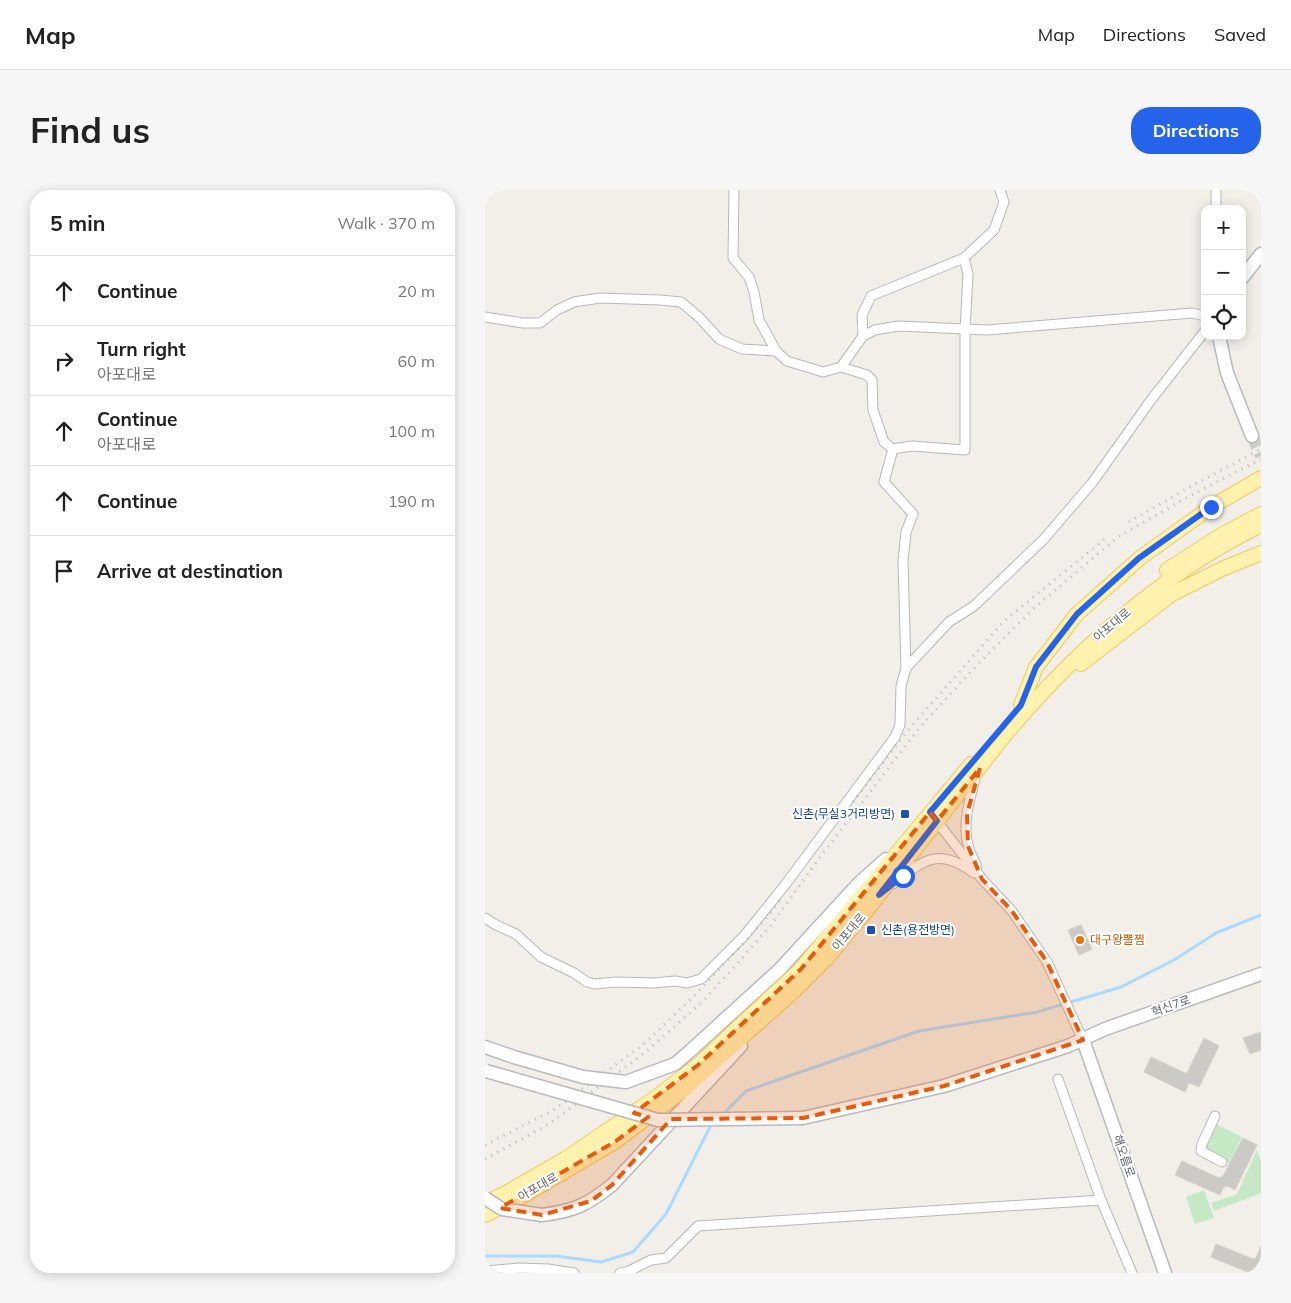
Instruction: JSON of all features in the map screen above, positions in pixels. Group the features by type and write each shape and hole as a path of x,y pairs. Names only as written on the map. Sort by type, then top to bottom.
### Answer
{"main road":[{"path":"1024,707 1036,667 1077,614 1139,558 1211,507 1261,478"},
{"name":"아포대로","path":"485,1203 565,1159 655,1098 698,1064 801,969 907,841 980,768 1057,663 1128,599 1187,556 1261,514"},
{"name":"아포대로","path":"485,1215 518,1199 615,1141 682,1091 795,990 828,957 879,895 933,817 1024,707 1130,610 1180,572 1212,551 1261,525"},
{"path":"1024,707 1043,698 1093,654 1172,594 1224,568 1261,553"}],"street":[{"path":"735,190 733,258 749,277 759,320 776,351 787,361 823,372 841,367 867,375 872,380 873,410 884,442 893,449 912,446 965,450 965,330 968,274 964,258"},
{"path":"863,336 862,315 871,296 964,258 995,230 1005,202 999,190"},
{"path":"1216,190 1216,205"},
{"path":"1246,273 1261,254"},
{"path":"485,317 523,323 540,323 557,310 574,302 600,298 681,302 700,318 719,339 742,349 776,351"},
{"path":"841,367 863,336 875,330 898,326 987,330 1192,312 1201,315"},
{"path":"906,668 949,622 974,606 1043,540 1092,483 1151,400 1201,336"},
{"path":"1220,340 1227,373 1251,436"},
{"path":"485,918 516,934 541,957 574,973 587,982 595,984 675,981 687,983 701,979 744,936 785,885 895,737 900,725 901,686 906,668 903,561 906,532 913,514 883,482 893,449"},
{"path":"980,768 967,814 967,834 968,846 982,879"},
{"path":"933,817 982,879 1012,911 1047,962 1083,1040"},
{"path":"485,1047 583,1077 626,1082 675,1064 779,970 860,882 907,841"},
{"path":"879,895 914,868 931,859 952,859 982,879"},
{"name":"혁신7로","path":"486,1071 658,1120 803,1118 944,1086 1083,1040 1105,1029 1261,974"},
{"path":"485,1198 502,1209 542,1216 574,1209 591,1202 612,1185 700,1089 795,990"},
{"name":"해오름로","path":"1083,1040 1165,1273"},
{"path":"1058,1079 1101,1200 1132,1273"},
{"path":"1215,1116 1202,1144 1201,1151 1222,1162"},
{"path":"620,1273 629,1271 651,1260 666,1258 698,1226 1101,1200"},
{"path":"485,1271 520,1268 548,1269 574,1273"}],"highlighted area":[{"path":"980,768 967,814 968,846 982,879 1012,911 1047,962 1083,1040 944,1086 803,1118 671,1119 612,1185 591,1201 542,1215 500,1208 616,1141 648,1117 634,1113 698,1065 801,969 930,812 937,821"}],"green space":[{"path":"1216,1124 1242,1137 1229,1163 1208,1152 1206,1149"},
{"path":"1257,1150 1261,1161 1261,1193 1214,1211 1211,1203 1237,1194"},
{"path":"1204,1190 1214,1218 1195,1224 1186,1197"}],"building":[{"name":"대구왕뽈찜","path":"1081,925 1092,949 1079,955 1068,930"},
{"path":"1261,1032 1261,1050 1250,1054 1243,1038"},
{"path":"1204,1038 1219,1046 1199,1087 1189,1083 1185,1092 1144,1072 1151,1057 1187,1073"},
{"path":"1243,1138 1257,1145 1235,1190 1227,1186 1223,1188 1220,1195 1175,1175 1182,1161 1219,1178 1223,1176"},
{"path":"1216,1244 1253,1259 1256,1258 1261,1246 1261,1266 1257,1266 1254,1273 1250,1273 1211,1257"},
{"path":"1261,1264 1261,1273 1247,1273 1246,1270"}],"waterway":[{"path":"723,1114 746,1091 919,1031 1037,1012 1121,987 1174,960 1216,933 1261,915"},
{"path":"485,1256 556,1256 601,1262 633,1252 666,1214 713,1124"}],"tunnel":[{"path":"1252,436 1261,456"}],"railway":[{"path":"1129,522 1261,449"},
{"path":"485,1159 549,1124 647,1051 701,1003 771,925 818,860 920,727 977,665 1033,609 1118,537 1188,497 1261,459"},
{"path":"853,802 904,735 1004,621 1106,538"},
{"path":"485,1145 552,1111 644,1044 694,996 765,920 780,900"}],"place":[{"name":"신촌(무실3거리방면)","path":"905,814"},
{"name":"신촌(용전방면)","path":"871,930"},
{"name":"대구왕뽈찜","path":"1080,940"}],"route":[{"path":"903,876 879,895 937,821 930,812 1021,705 1036,667 1077,614 1139,558 1211,507"}]}
